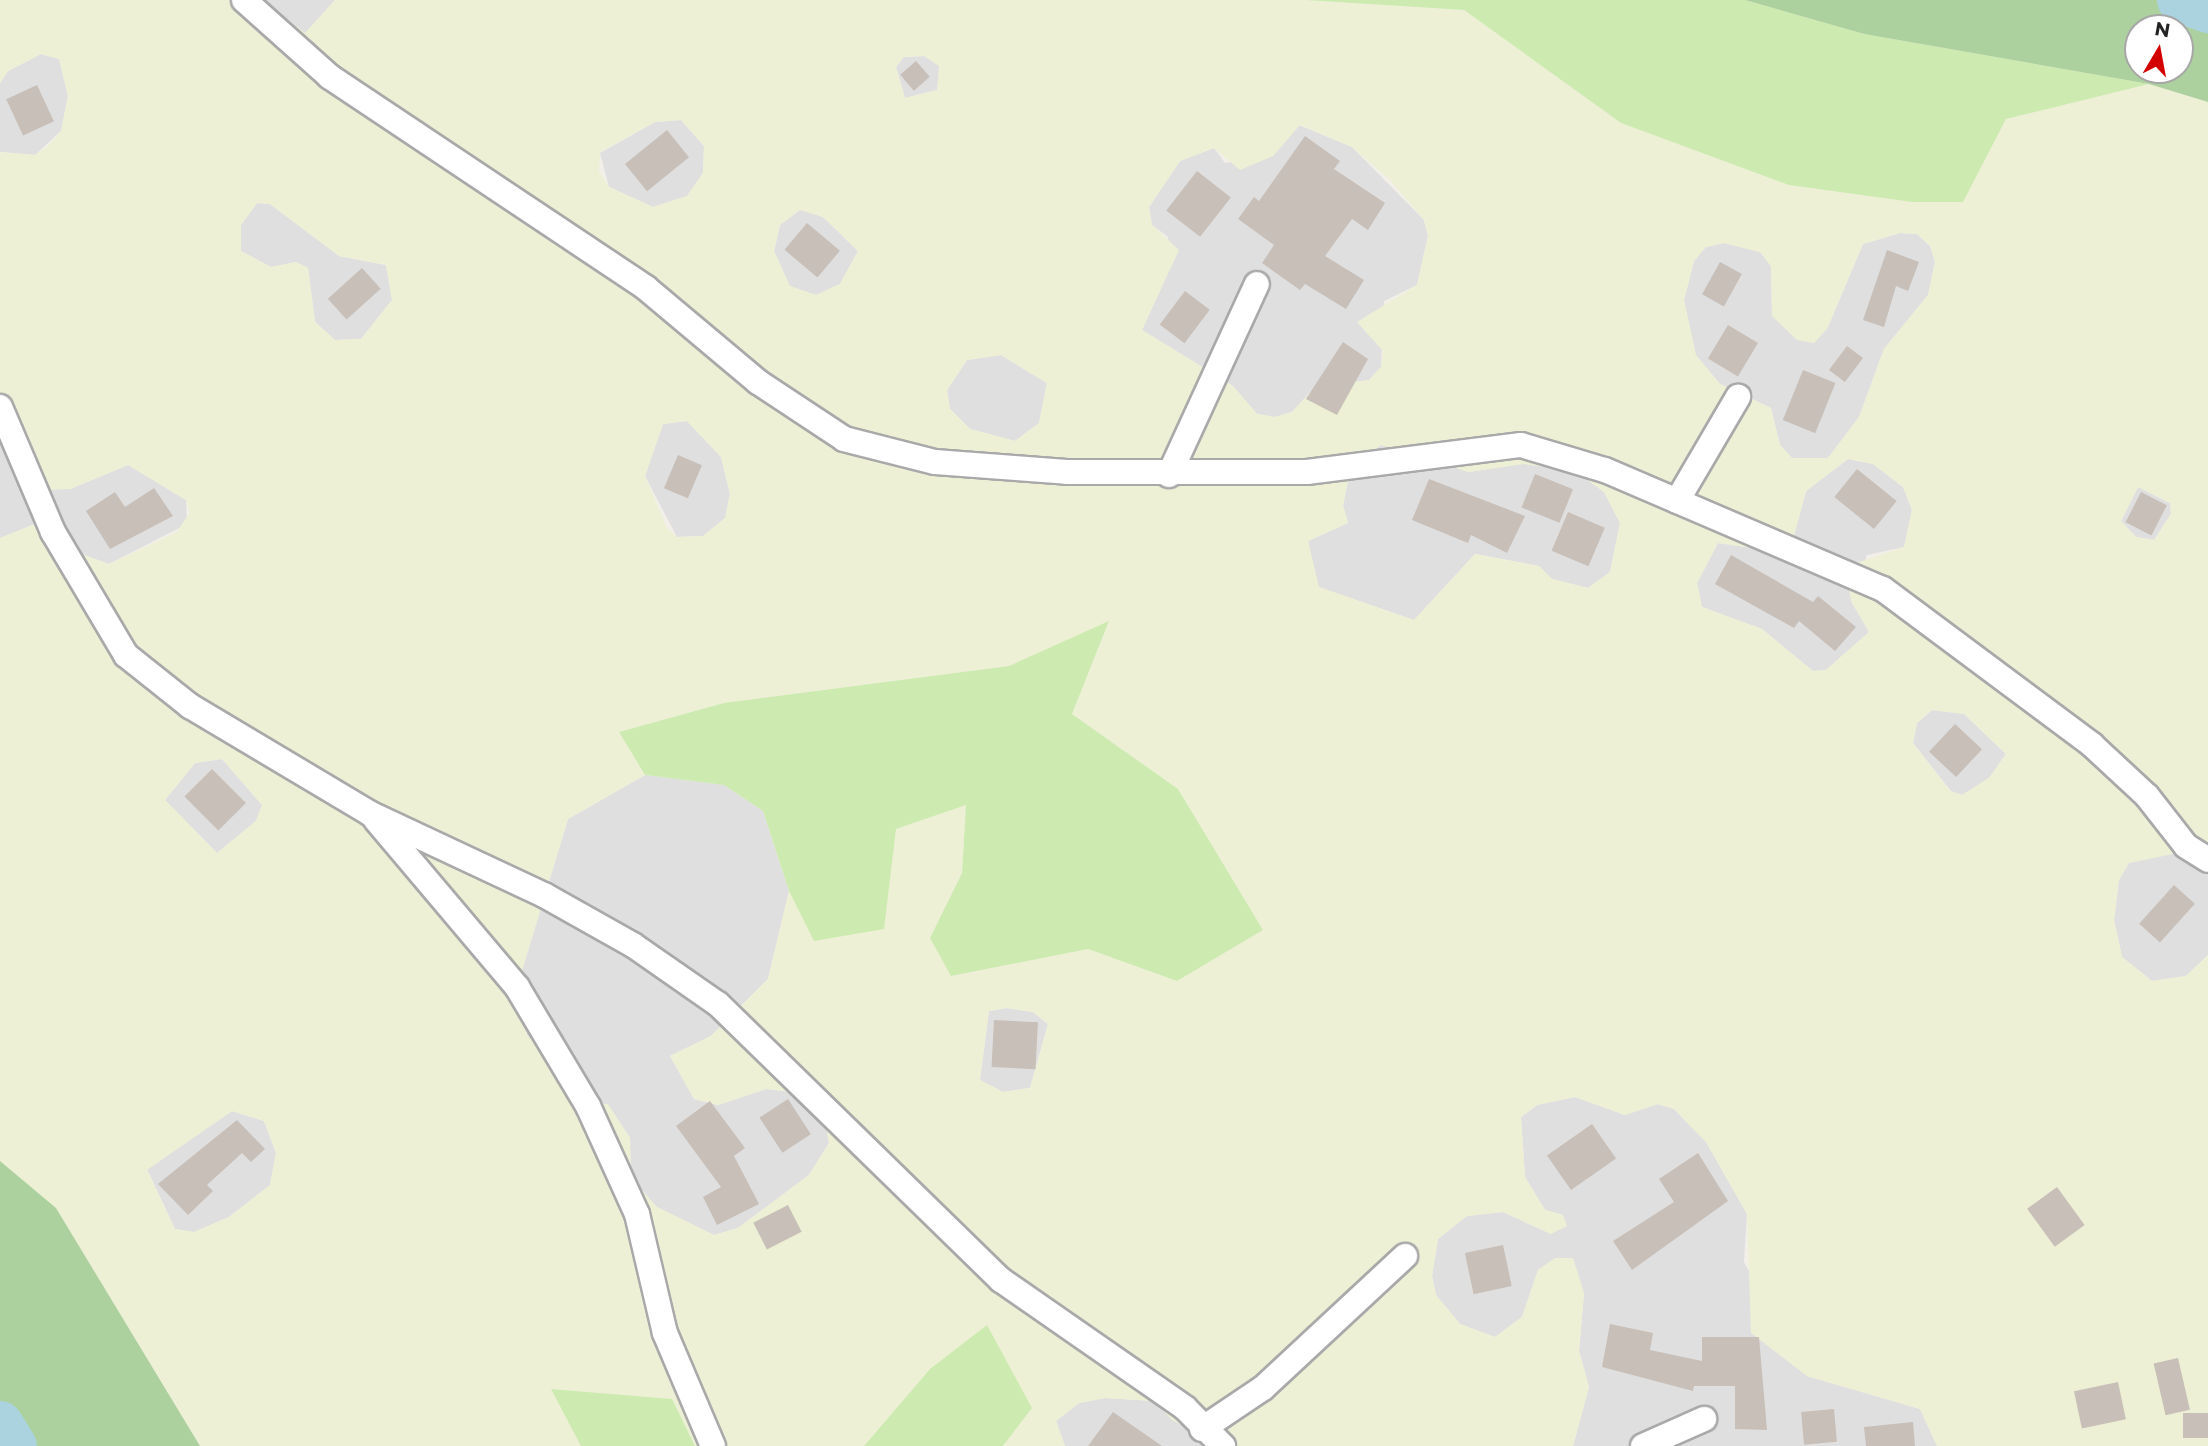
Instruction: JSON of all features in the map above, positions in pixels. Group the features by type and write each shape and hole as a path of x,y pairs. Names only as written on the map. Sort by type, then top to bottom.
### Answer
{"street":[{"path":"244,0 330,77 646,288 758,382 844,439 935,462 1169,475 1307,472 1521,445 1677,500 1883,589 2092,745 2147,796 2186,846 2208,860"},
{"path":"1169,475 1257,284"},
{"path":"1677,500 1738,397"},
{"path":"0,407 53,532 126,655 190,706 371,814 544,895 633,945 718,1004 1002,1280 1185,1408 1202,1429 1223,1446"},
{"path":"371,814 517,988 588,1106 637,1214 665,1333 713,1446"},
{"path":"1202,1429 1263,1388 1405,1256"},
{"path":"1643,1446 1704,1419"}],"shaded area":[{"path":"263,0 335,0 305,34"},
{"path":"41,54 59,59 68,96 61,131 35,155 0,152 0,83 8,71"},
{"path":"924,56 940,66 937,90 905,98 896,67 904,57"},
{"path":"681,120 704,146 703,173 687,196 653,207 609,187 600,153 655,122"},
{"path":"1299,125 1352,147 1424,220 1428,236 1417,285 1384,301 1381,367 1369,380 1315,387 1292,412 1275,417 1257,414 1233,386 1142,330 1164,280 1168,237 1152,225 1149,207 1180,161 1214,148 1225,163 1273,156"},
{"path":"257,203 270,204 339,256 386,265 392,300 361,339 335,340 315,322 308,268 296,262 271,267 241,251 241,225"},
{"path":"800,209 823,217 858,251 840,284 816,295 790,287 774,251 780,225"},
{"path":"1900,233 1917,234 1930,246 1935,262 1928,295 1884,349 1859,417 1828,458 1792,458 1780,445 1771,408 1720,384 1695,355 1684,300 1694,261 1706,247 1724,243 1760,252 1771,266 1772,316 1827,329 1863,244"},
{"path":"1001,355 1047,383 1039,423 1015,441 970,429 950,409 947,390 967,360"},
{"path":"0,415 70,489 128,465 186,500 187,524 109,564 84,555 58,524 45,520 0,538"},
{"path":"687,421 721,457 730,494 725,518 703,536 677,537 645,476 663,424"},
{"path":"1381,445 1469,472 1524,463 1577,472 1604,492 1620,523 1610,572 1588,588 1552,579 1539,566 1475,554 1414,620 1318,587 1308,541 1348,523 1343,505 1351,467"},
{"path":"1848,459 1873,464 1903,487 1912,510 1904,547 1867,555 1851,601 1869,632 1826,670 1813,671 1762,629 1702,607 1697,583 1718,543 1766,550 1792,543 1806,491"},
{"path":"2138,487 2170,503 2171,514 2154,540 2136,537 2121,521"},
{"path":"1932,710 1964,714 2006,754 1989,778 1962,795 1951,791 1913,743 1917,723"},
{"path":"222,759 262,805 256,821 217,853 165,800 195,763"},
{"path":"645,775 724,785 763,811 789,891 768,979 711,1036 670,1056 694,1099 718,1105 766,1089 792,1092 827,1131 829,1143 809,1175 738,1228 714,1235 656,1207 631,1178 630,1138 608,1105 591,1105 527,1035 517,987 568,819"},
{"path":"2183,852 2208,863 2208,955 2186,976 2152,981 2122,957 2114,920 2119,880 2129,863 2146,855"},
{"path":"1007,1008 1033,1012 1048,1024 1030,1088 1003,1092 980,1080 989,1011"},
{"path":"1575,1097 1625,1115 1658,1104 1674,1109 1706,1142 1747,1214 1744,1262 1807,1376 1920,1409 1937,1446 1573,1446 1589,1387 1579,1351 1584,1293 1538,1270 1522,1317 1495,1337 1460,1324 1436,1295 1432,1276 1438,1239 1467,1216 1503,1212 1551,1234 1563,1215 1545,1210 1525,1177 1521,1117 1537,1105"},
{"path":"232,1111 264,1121 276,1153 270,1185 229,1217 194,1232 175,1229 147,1169"},
{"path":"1105,1398 1155,1401 1219,1446 1065,1446 1056,1421 1079,1403"}],"green space":[{"path":"0,0 263,0 305,33 335,0 1305,0 1464,10 1621,123 1789,185 1912,202 1963,201 2006,119 2149,84 2208,102 2208,863 2183,852 2129,863 2119,880 2114,920 2122,957 2152,981 2186,976 2208,955 2208,1446 1937,1446 1920,1409 1807,1376 1751,1333 1747,1214 1706,1142 1674,1109 1658,1104 1625,1115 1575,1097 1537,1105 1521,1117 1525,1177 1545,1210 1563,1215 1567,1226 1551,1234 1503,1212 1467,1216 1438,1239 1432,1276 1436,1295 1460,1324 1495,1337 1522,1317 1538,1270 1555,1258 1573,1258 1584,1293 1579,1351 1589,1387 1573,1446 1219,1446 1172,1420 1154,1401 1105,1398 1079,1403 1056,1421 1065,1446 1003,1446 1032,1408 930,1369 864,1446 695,1446 672,1399 552,1389 581,1446 200,1446 56,1208 0,1161 0,538 45,520 58,524 84,555 109,564 177,532 190,512 186,500 128,465 70,489 44,490 0,415 0,152 35,155 49,145 61,131 68,96 59,59 41,54 8,71 0,83","holes":["924,56 939,66 937,90 905,98 896,67 904,57","681,120 704,146 703,173 687,196 653,207 609,187 599,171 600,152 655,122","1300,125 1352,147 1390,180 1424,220 1428,236 1417,285 1357,322 1383,351 1381,367 1369,380 1315,387 1292,412 1275,417 1257,414 1233,386 1142,330 1179,250 1152,225 1149,207 1180,161 1214,148 1240,170 1273,156","257,203 270,204 339,256 386,265 392,300 361,339 335,340 315,322 308,268 296,262 271,267 241,251 241,225","800,210 823,217 858,251 840,284 816,295 790,286 774,251 780,225","1900,233 1917,234 1930,246 1935,262 1928,295 1884,349 1859,417 1828,458 1792,458 1780,445 1771,408 1720,384 1696,355 1684,300 1694,261 1706,247 1724,243 1760,252 1771,266 1772,316 1797,340 1814,343 1827,329 1863,244","1001,355 1047,383 1039,423 1015,441 970,429 950,409 947,390 967,360","687,421 721,457 730,494 725,518 703,536 677,537 667,528 645,476 663,424","1381,445 1469,472 1524,464 1577,472 1604,492 1620,523 1610,572 1588,588 1552,579 1539,566 1475,554 1414,620 1319,587 1308,541 1348,523 1343,505 1351,467","1848,459 1873,464 1903,487 1912,510 1904,547 1845,567 1851,601 1869,632 1826,670 1813,671 1762,629 1702,607 1697,583 1718,543 1767,550 1792,543 1806,491","2138,487 2170,503 2171,514 2154,540 2136,537 2121,521","1109,622 1072,714 1178,789 1263,930 1177,981 1088,949 952,976 930,938 962,873 966,805 896,829 815,941 789,891 768,979 711,1036 670,1056 694,1099 718,1105 766,1089 792,1092 827,1131 829,1143 809,1175 738,1228 714,1235 657,1207 631,1178 630,1138 608,1104 591,1105 527,1035 517,987 568,819 645,775 619,732 724,703 1009,666","1932,710 1964,714 2006,754 1989,778 1962,795 1950,791 1913,743 1917,723","222,759 262,805 256,821 217,853 165,800 195,763","1007,1008 1033,1012 1048,1024 1030,1088 1003,1092 980,1080 989,1011","232,1111 264,1121 276,1153 270,1185 229,1217 194,1232 175,1229 147,1170"]},
{"path":"1305,0 1745,0 1864,34 2124,80 2124,84 2149,84 2006,119 1963,202 1912,202 1789,185 1621,123 1464,10"},
{"path":"1745,0 2208,0 2208,102 2149,84 2194,84 2194,14 2124,14 2124,80 1864,34"},
{"path":"1109,621 1072,714 1178,789 1263,930 1177,981 1088,949 951,976 930,938 962,873 966,805 896,829 884,929 814,941 789,891 763,811 724,785 645,775 619,732 724,703 1009,666"},
{"path":"0,1161 56,1208 200,1446 0,1446"},
{"path":"987,1325 1032,1408 1003,1446 864,1446 930,1369"},
{"path":"551,1389 672,1399 695,1446 581,1446"}],"building":[{"path":"916,61 930,77 914,91 900,75"},
{"path":"37,85 54,121 23,136 6,99"},
{"path":"667,130 689,157 647,191 625,164"},
{"path":"1305,136 1340,161 1334,169 1385,203 1368,230 1352,219 1325,256 1364,280 1346,309 1305,284 1300,290 1262,263 1274,245 1238,219 1254,197 1259,201"},
{"path":"1197,171 1231,197 1200,237 1166,210"},
{"path":"807,223 840,251 817,277 785,250"},
{"path":"1887,250 1919,262 1908,291 1896,286 1884,327 1863,320"},
{"path":"1720,262 1742,274 1724,306 1702,294"},
{"path":"362,268 381,289 347,320 328,299"},
{"path":"1185,291 1210,310 1184,343 1160,325"},
{"path":"1728,325 1758,343 1738,376 1708,358"},
{"path":"1343,342 1368,359 1337,415 1306,399"},
{"path":"1847,346 1863,358 1845,382 1829,370"},
{"path":"1803,370 1835,383 1815,433 1783,420"},
{"path":"678,455 702,465 688,498 664,488"},
{"path":"1857,469 1897,501 1874,529 1834,497"},
{"path":"1535,474 1573,489 1560,523 1522,507"},
{"path":"1429,479 1525,516 1507,553 1471,535 1468,543 1412,520"},
{"path":"154,488 173,516 110,549 86,511 115,492 125,507"},
{"path":"2141,492 2167,505 2151,535 2126,522"},
{"path":"1568,512 1605,528 1588,566 1552,551"},
{"path":"1731,555 1813,602 1818,596 1856,627 1835,651 1799,621 1794,628 1715,584"},
{"path":"1955,724 1982,749 1956,777 1929,752"},
{"path":"212,769 246,803 218,831 184,797"},
{"path":"2174,885 2195,904 2160,942 2139,924"},
{"path":"994,1020 1038,1022 1035,1069 992,1067"},
{"path":"788,1099 811,1134 782,1153 759,1118"},
{"path":"710,1101 745,1148 734,1156 759,1204 717,1225 703,1197 721,1187 676,1126"},
{"path":"237,1120 265,1149 251,1162 242,1153 207,1185 213,1191 188,1215 158,1184"},
{"path":"1592,1124 1616,1158 1571,1190 1547,1156"},
{"path":"1698,1153 1728,1201 1632,1270 1613,1241 1674,1202 1659,1179"},
{"path":"2057,1187 2085,1225 2055,1247 2027,1209"},
{"path":"788,1205 802,1232 767,1249 753,1223"},
{"path":"1503,1245 1512,1286 1474,1294 1465,1253"},
{"path":"1610,1324 1653,1333 1650,1350 1702,1361 1702,1337 1759,1337 1767,1430 1735,1429 1735,1386 1694,1386 1693,1391 1602,1367"},
{"path":"2178,1358 2190,1410 2166,1415 2154,1364"},
{"path":"2118,1382 2126,1419 2082,1429 2074,1391"},
{"path":"1834,1409 1837,1442 1804,1445 1801,1412"},
{"path":"1113,1412 1162,1446 1088,1446"},
{"path":"2183,1413 2208,1413 2208,1438 2183,1438"},
{"path":"1913,1422 1915,1446 1866,1446 1864,1427"}],"waterway":[{"path":"2180,0 2208,10"},
{"path":"0,1424 14,1446"}]}
